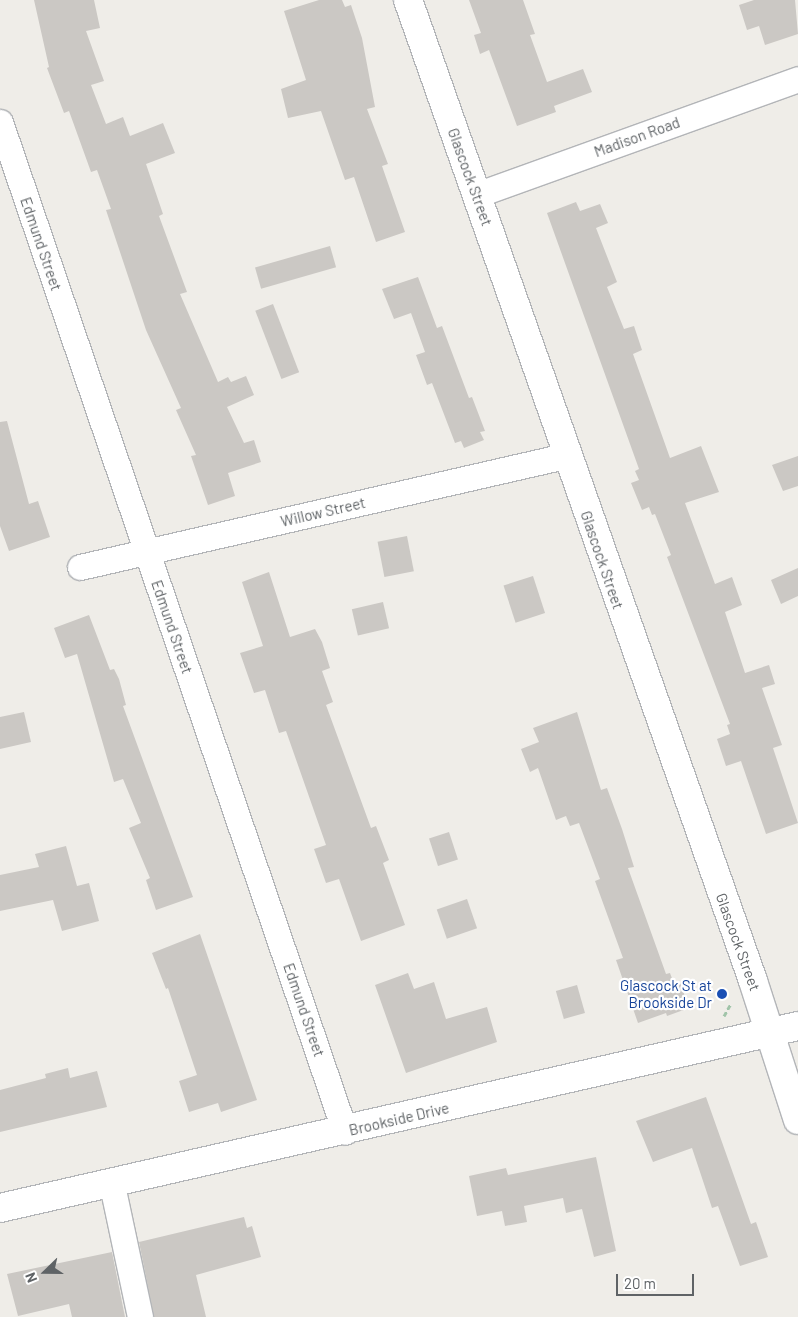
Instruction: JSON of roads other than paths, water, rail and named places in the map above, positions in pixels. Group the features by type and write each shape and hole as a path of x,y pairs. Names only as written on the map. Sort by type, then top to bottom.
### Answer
{"street":[{"name":"Glascock Street","path":"408,0 769,1032 798,1120"},
{"name":"Madison Road","path":"476,195 798,79"},
{"name":"Edmund Street","path":"0,122 345,1132"},
{"name":"Willow Street","path":"80,567 566,456"},
{"name":"Brookside Drive","path":"0,1208 112,1185 345,1132 798,1026"},
{"path":"112,1185 140,1317"}],"place":[{"name":"Glascock St at Brookside Dr","path":"722,994"}]}
